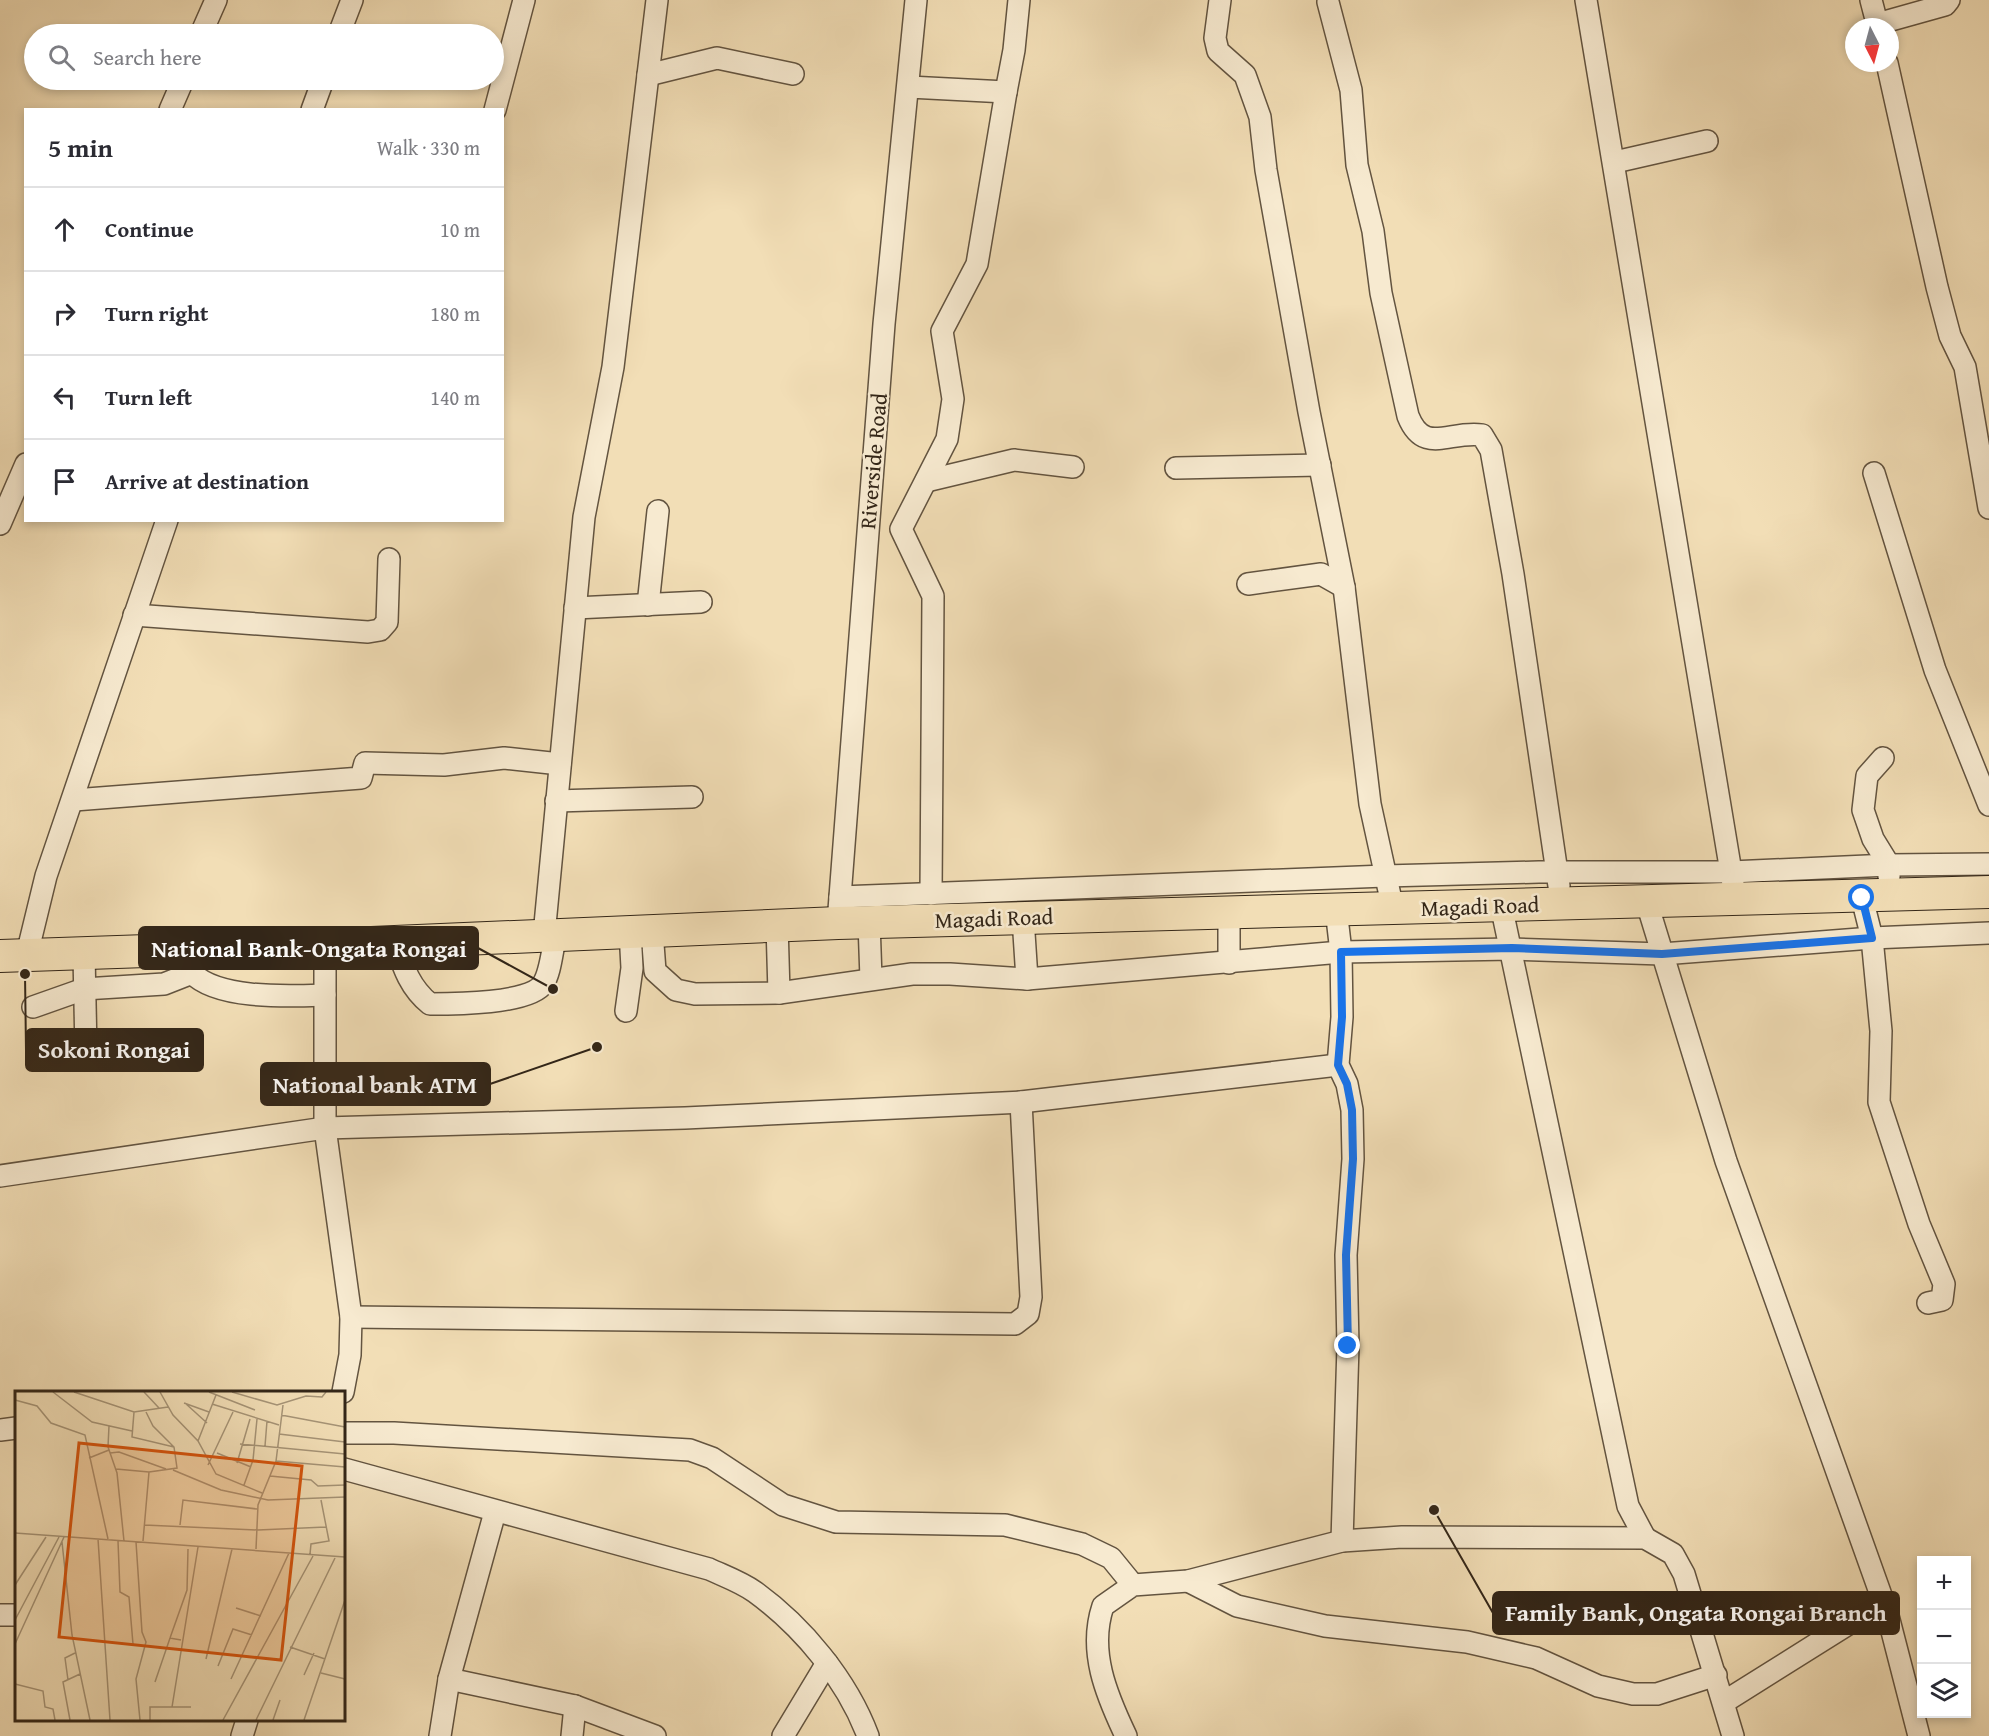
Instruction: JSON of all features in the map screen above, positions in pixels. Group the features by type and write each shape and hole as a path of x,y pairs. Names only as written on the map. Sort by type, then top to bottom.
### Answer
{"highway":[{"name":"Magadi Road","path":"14,955 84,954 184,962 325,945 777,926 849,914 1023,918 1501,905 1559,887 1646,900 1733,886 1875,897 1989,892"}],"street":[{"path":"205,24 216,0"},
{"path":"343,24 352,0"},
{"path":"504,76 524,0"},
{"path":"395,942 408,978 417,993 430,1004 526,996 544,983 550,935 556,801 584,517 613,367 657,0"},
{"name":"Riverside Road","path":"871,979 849,914 884,324 898,159 909,87 916,0"},
{"path":"931,894 933,596 901,529 947,439 953,399 942,331 977,264 1014,50 1019,0"},
{"path":"1220,0 1215,38 1218,51 1245,75 1260,117 1266,170 1344,587 1370,804 1393,909"},
{"path":"1586,0 1615,162 1733,886"},
{"path":"1871,0 1876,18"},
{"path":"1899,20 1945,5 1949,0"},
{"path":"1328,2 1351,90 1357,165 1373,231 1381,293 1408,416 1413,428 1421,437 1430,439 1469,433 1482,435 1491,450 1513,574 1559,887"},
{"path":"648,75 717,58 793,74"},
{"path":"1889,72 1937,286 1950,336 1965,367 1989,508"},
{"path":"909,87 1006,92"},
{"path":"172,108 179,90"},
{"path":"313,108 319,90"},
{"path":"496,108 500,90"},
{"path":"1615,162 1707,141"},
{"path":"926,481 1014,460 1072,466"},
{"path":"1176,468 1320,465"},
{"path":"0,524 24,469"},
{"path":"1874,473 1935,670 1989,805"},
{"path":"648,605 658,511"},
{"path":"14,955 74,800 166,522"},
{"path":"134,615 368,632 380,630 387,622 389,559"},
{"path":"1248,584 1322,574 1344,587"},
{"path":"575,608 701,602"},
{"path":"74,800 361,777 365,763 444,765 504,758 560,764"},
{"path":"1883,758 1867,776 1863,810 1873,839 1889,865"},
{"path":"556,801 692,797"},
{"path":"849,914 931,894 1385,876 1559,887 1733,886 1889,865 1989,864"},
{"path":"1889,865 1875,897 1872,938 1881,1030 1879,1102 1919,1224 1944,1284 1942,1300 1928,1303"},
{"path":"1646,900 1726,1161 1887,1612 1919,1736"},
{"path":"1501,905 1512,948 1628,1506 1645,1538"},
{"path":"1336,909 1341,952 1342,1017 1338,1065 1347,1084 1350,1101 1353,1159 1346,1255 1348,1346 1342,1541"},
{"path":"1228,912 1229,963"},
{"path":"1023,918 1027,978"},
{"path":"777,926 779,993"},
{"path":"641,931 655,971 676,990 695,994 779,993 871,979 950,974 1027,978 1341,952 1512,948 1662,954 1872,938 1989,933"},
{"path":"626,1011 632,968 641,931"},
{"path":"325,945 325,1128 351,1317 350,1355 343,1391"},
{"path":"84,954 86,1052"},
{"path":"33,1007 84,989 164,984 184,962 219,987 265,997 325,995"},
{"path":"0,1176 325,1128 685,1118 1021,1102 1338,1065"},
{"path":"351,1317 1015,1324 1028,1314 1031,1297 1021,1102"},
{"path":"0,1430 15,1428"},
{"path":"345,1433 394,1433 690,1450 712,1458 783,1504 836,1522 1005,1525 1082,1544 1111,1558 1132,1585"},
{"path":"345,1469 709,1569 754,1591 786,1619 827,1663 859,1712 868,1736"},
{"path":"440,1736 448,1678 495,1512"},
{"path":"1126,1736 1110,1702 1095,1641 1103,1606 1132,1585 1188,1581 1342,1541 1402,1537 1645,1538 1673,1554 1680,1564 1733,1736"},
{"path":"1188,1581 1237,1606 1325,1626 1467,1642 1536,1658 1598,1686 1633,1694 1658,1694 1716,1675"},
{"path":"1724,1702 1853,1621 1887,1612"},
{"path":"783,1736 827,1663"},
{"path":"448,1678 575,1706 655,1736"},
{"path":"572,1736 575,1706"},
{"path":"242,1736 246,1721"}],"place":[{"name":"Sokoni Rongai","path":"25,974"},
{"name":"National Bank-Ongata Rongai","path":"553,989"},
{"name":"National bank ATM","path":"597,1047"},
{"name":"Family Bank, Ongata Rongai Branch","path":"1434,1510"}],"route":[{"path":"1348,1346 1346,1255 1353,1159 1352,1110 1347,1084 1338,1065 1342,1017 1341,952 1512,948 1662,954 1872,938 1862,898"}]}
